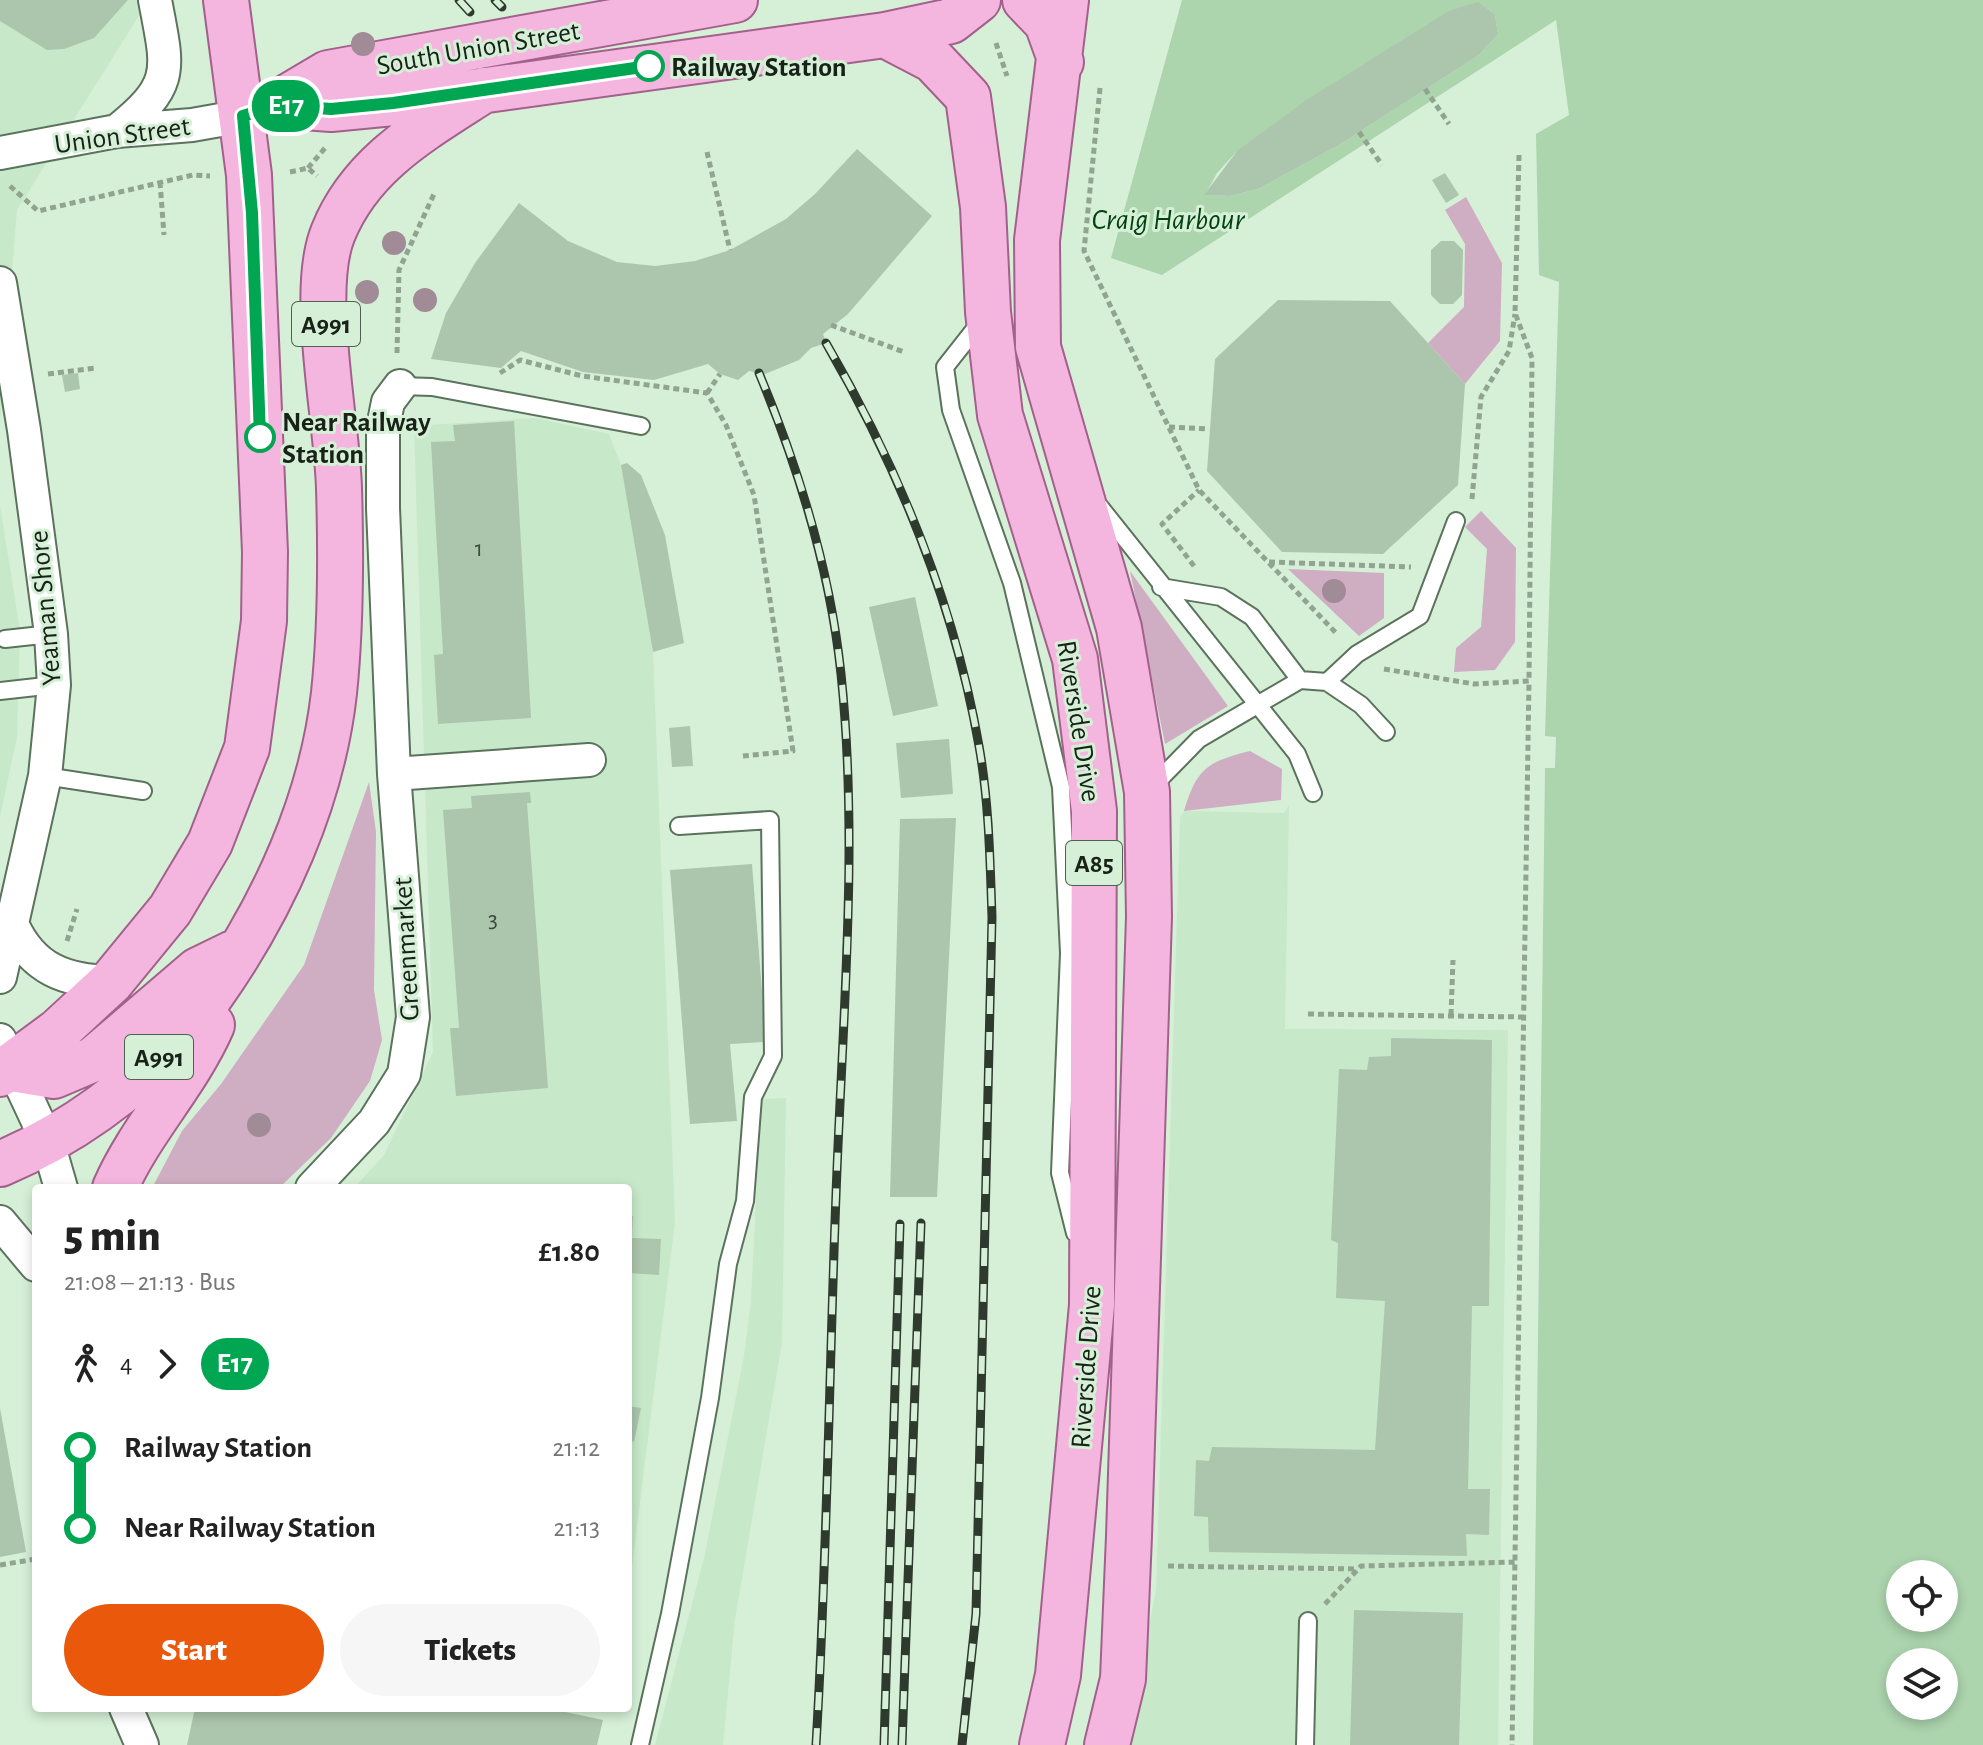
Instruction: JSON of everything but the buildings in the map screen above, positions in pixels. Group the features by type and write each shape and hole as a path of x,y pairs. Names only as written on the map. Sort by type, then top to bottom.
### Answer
{"main road":[{"name":"A991","path":"4,1061 111,982 170,910 210,843 247,748 264,621 265,552 252,213 260,110 226,0"},
{"name":"South Union Street","path":"260,110 328,73 638,9 735,0"},
{"name":"South Union Street","path":"260,110 331,109 885,35 951,21 978,0"},
{"path":"1025,0 1047,23 1061,62"},
{"name":"Riverside Drive","path":"1066,0 1061,62 1037,240 1038,347 1119,628 1147,792 1149,917 1123,1679 1107,1745"},
{"name":"Riverside Drive","path":"885,35 933,60 968,97 983,207 988,312 1000,415 1075,659 1094,811 1092,1305 1058,1675 1042,1745"},
{"name":"A991","path":"0,1164 48,1143 119,1094 184,1034 246,946 288,858 319,772 334,695 339,487 322,276 332,234 348,202 379,161 484,90"},
{"path":"4,1061 54,1076 94,1059 198,970 246,946"},
{"path":"117,1184 132,1150 201,1050 246,946"}],"street":[{"path":"117,131 148,106 164,80 155,0"},
{"name":"Union Street","path":"0,153 117,131 192,125 260,110"},
{"name":"Yeaman Shore","path":"0,977 45,776 54,685 51,634 8,380 1,293"},
{"name":"Greenmarket","path":"316,1184 374,1122 404,1074 413,1017 394,774 383,427 388,402 400,386"},
{"path":"394,774 589,760"},
{"path":"13,926 21,943 39,965 68,978 111,982"},
{"path":"4,1061 48,1143 60,1184"},
{"path":"0,1222 32,1260"},
{"path":"128,1712 142,1745"}],"lane":[{"path":"400,386 432,387 641,426"},
{"path":"1072,471 1161,587 1297,754 1313,793"},
{"path":"1327,682 1357,654 1420,616 1456,521"},
{"path":"1161,587 1221,597 1252,617 1300,680"},
{"path":"5,639 51,634"},
{"path":"1147,792 1199,739 1300,680 1327,682 1361,705 1386,732"},
{"path":"0,691 54,685"},
{"path":"45,776 143,791"},
{"path":"640,1745 670,1614 710,1398 728,1264 745,1201 753,1097 773,1056 770,820 679,826"},
{"path":"1305,1745 1308,1621"}],"path":[{"path":"996,43 1007,76"},
{"path":"997,82 1019,73"},
{"path":"1101,78 1084,251 1199,490 1368,663 1389,671 1474,684 1529,681"},
{"path":"1425,89 1449,124"},
{"path":"1359,132 1382,165"},
{"path":"707,152 730,250"},
{"path":"1456,521 1475,496 1481,397 1509,351 1515,313 1519,155"},
{"path":"280,174 308,168 324,181"},
{"path":"0,176 38,211 193,175 219,175"},
{"path":"160,182 164,235"},
{"path":"400,386 396,370 399,270 434,194"},
{"path":"1512,1745 1525,1017 1532,358 1515,313"},
{"path":"831,325 904,352"},
{"path":"493,374 520,360 582,376 707,393"},
{"path":"8,380 96,368"},
{"path":"707,393 720,374"},
{"path":"707,393 726,425 754,495 793,751 743,756"},
{"path":"1169,427 1209,429"},
{"path":"1199,490 1162,524 1221,597"},
{"path":"1268,562 1438,568"},
{"path":"1451,1015 1453,960"},
{"path":"1308,1014 1525,1017"},
{"path":"0,1565 32,1560"},
{"path":"1127,1565 1358,1569 1516,1562"},
{"path":"1308,1621 1358,1569"}],"shaded area":[{"path":"0,0 141,0 142,11 17,210 0,422"},
{"path":"1466,197 1502,263 1500,341 1465,384 1428,343 1464,307 1465,244 1445,210"},
{"path":"536,418 609,434 621,465 653,652 675,1222 632,1567 632,1184 358,1184 384,1155 433,1052 414,426"},
{"path":"0,506 20,630 17,737 0,817"},
{"path":"1481,511 1516,548 1515,642 1495,670 1454,672 1456,648 1481,627 1487,549 1465,527"},
{"path":"1288,569 1384,573 1384,618 1359,636"},
{"path":"1130,571 1228,706 1165,744"},
{"path":"1250,751 1282,769 1281,800 1184,811 1194,785 1206,769 1223,759"},
{"path":"369,782 376,832 374,990 382,1040 370,1081 331,1138 283,1184 154,1184 182,1131 221,1084 304,965"},
{"path":"1289,805 1285,1029 1508,1030 1498,1745 1127,1745 1156,1589 1180,817 1184,811 1284,813"},
{"path":"786,1098 782,1343 735,1619 723,1745 655,1745 704,1558 744,1356 751,1300 761,1099"}],"water":[{"name":"Craig Harbour","path":"1182,0 1983,0 1983,1745 1533,1745 1545,768 1555,768 1556,737 1545,736 1559,282 1539,275 1536,134 1569,115 1556,20 1162,275 1111,258","holes":["1495,15 1498,34 1479,55 1339,145 1258,189 1230,196 1205,195 1217,173 1237,151"]}],"railway":[{"path":"459,0 470,12"},
{"path":"495,0 502,7"},
{"path":"826,343 900,488 939,588 968,693 985,788 992,917 976,1614 962,1745"},
{"path":"759,373 800,483 829,596 841,674 849,803 848,934 816,1745"},
{"path":"902,1745 921,1223"},
{"path":"884,1745 900,1224"}],"bus line":[{"name":"E17","path":"260,437 252,213 243,116 277,105 331,109 393,103 649,66"}],"place":[{"name":"Railway Station","path":"649,66"},
{"name":"Near Railway Station","path":"260,437"}]}
